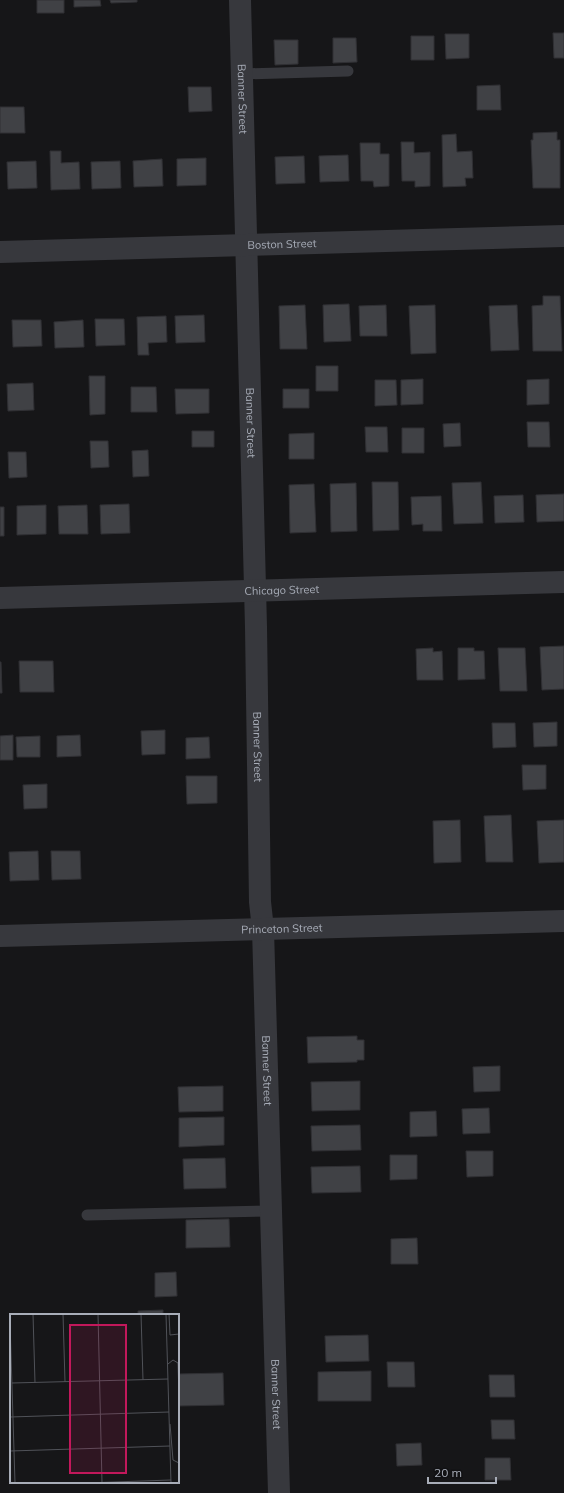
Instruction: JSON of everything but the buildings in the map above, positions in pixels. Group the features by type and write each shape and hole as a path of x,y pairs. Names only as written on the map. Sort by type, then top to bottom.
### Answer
{"street":[{"name":"Banner Street","path":"240,0 260,902 263,929 279,1493"},
{"name":"Boston Street","path":"0,252 564,236"},
{"name":"Chicago Street","path":"0,598 564,582"},
{"name":"Princeton Street","path":"0,936 564,921"}],"lane":[{"path":"242,74 348,71"},
{"path":"87,1215 271,1211"}]}
